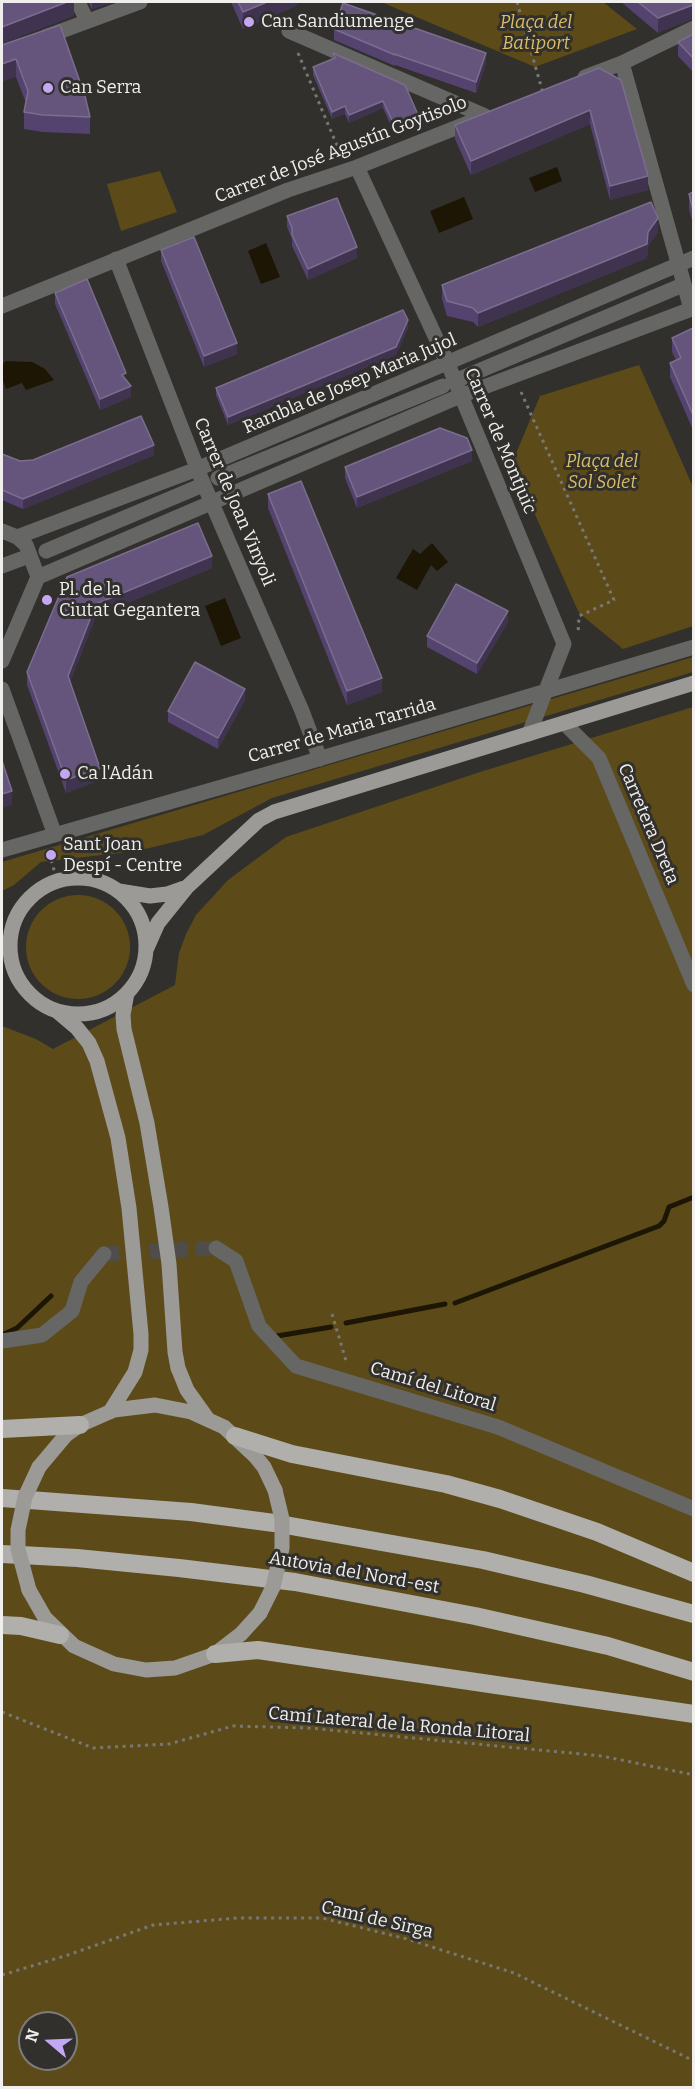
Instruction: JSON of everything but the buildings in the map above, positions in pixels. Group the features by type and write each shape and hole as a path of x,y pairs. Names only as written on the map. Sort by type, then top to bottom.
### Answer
{"highway":[{"path":"2,1429 80,1425"},
{"path":"235,1436 292,1454 446,1484 511,1503 597,1532 693,1573"},
{"name":"Autovia del Nord-est","path":"2,1498 191,1512 285,1525 483,1560 585,1584 693,1614"},
{"name":"Autovia del Nord-est","path":"2,1554 145,1564 295,1582 567,1636 693,1672"},
{"path":"2,1625 21,1626 60,1635"},
{"path":"215,1654 258,1650 693,1714"}],"main road":[{"path":"58,1012 76,1014 95,1012 112,1005 127,993 140,973 146,950 158,923 187,887 259,820 274,812 693,683"},
{"path":"2,930 15,918 30,897 43,887 57,880 89,878 108,884 133,905 140,917 146,936 146,950"},
{"path":"119,891 150,896 167,894 187,887"},
{"path":"15,918 9,952 12,966 21,985"},
{"path":"2,971 37,1001 58,1012 76,1028 88,1043 97,1061 118,1138 129,1208 141,1350 135,1372 110,1412"},
{"path":"127,993 123,1015 124,1029 147,1123 161,1208 169,1264 178,1368 188,1390 207,1418"},
{"path":"155,1405 172,1407 207,1418 235,1436 264,1467 282,1518 282,1548 275,1581 260,1613 241,1634 215,1654 175,1668 146,1670 114,1664 74,1646 60,1635 45,1618 29,1590 18,1549 18,1530 25,1497 39,1467 66,1435 80,1425 110,1412 155,1405"}],"street":[{"path":"78,2 87,21"},
{"path":"34,41 140,2"},
{"path":"573,82 622,63 693,27"},
{"name":"Carrer de José Agustín Goytisolo","path":"2,306 288,190 357,167 490,114 289,31"},
{"path":"38,577 460,396 692,309 622,63"},
{"name":"Carrer de Montjuïc","path":"357,167 448,364 564,644 530,734"},
{"name":"Rambla de Josep Maria Jujol","path":"17,537 197,469 693,258"},
{"name":"Carrer de Joan Vinyoli","path":"116,259 197,469 302,711 320,759"},
{"path":"462,378 678,287"},
{"name":"Rambla de Josep Maria Jujol","path":"218,478 443,386"},
{"path":"45,551 198,487"},
{"path":"2,531 17,537 26,545 38,577 2,662"},
{"path":"2,566 21,559"},
{"name":"Carrer de Maria Tarrida","path":"2,850 320,759 693,647"},
{"path":"2,689 50,836"},
{"name":"Carretera Dreta","path":"564,723 599,758 693,985"},
{"name":"Camí del Litoral","path":"216,1248 236,1261 259,1326 296,1366 498,1427 693,1509"},
{"path":"2,1341 42,1335 72,1311 81,1282 104,1254"}],"path":[{"path":"517,2 543,93"},
{"path":"289,31 341,155 336,174"},
{"path":"521,392 614,600 579,616 577,639"},
{"path":"50,836 57,880"},
{"path":"333,1314 353,1383"},
{"name":"Camí Lateral de la Ronda Litoral","path":"2,1712 93,1748 169,1744 233,1726 309,1728 603,1756 693,1775"},
{"name":"Camí de Sirga","path":"2,1975 153,1925 237,1918 322,1918 407,1939 514,1973 693,2061"}],"green space":[{"name":"Plaça del Batiport","path":"381,2 603,2 637,29 535,67"},
{"path":"160,171 177,212 121,231 107,184"},
{"name":"Plaça del Sol Solet","path":"639,365 693,487 693,626 623,649 579,613 512,463 540,396"},
{"path":"693,657 693,672 272,798 203,835 137,851 41,862 14,885 2,891 2,862"},
{"path":"693,707 693,2087 2,2088 2,1026 36,1039 53,1049 175,985 179,953 196,915 228,880 286,837 480,772"},
{"path":"78,895 98,899 115,910 126,927 130,947 126,967 115,984 98,995 78,999 58,995 41,984 30,967 26,947 30,927 41,910 58,899"}],"shaded area":[{"path":"557,167 562,181 535,192 529,178"},
{"path":"464,197 473,219 439,233 430,211"},
{"path":"266,243 280,277 261,284 248,251"},
{"path":"6,361 32,362 45,369 54,380 26,390 22,383 6,389 2,378 2,364"},
{"path":"432,543 448,562 437,571 431,565 417,590 396,578 413,549 420,554"},
{"path":"225,598 241,638 221,646 205,606"}],"waterway":[{"path":"455,1303 659,1226 664,1221 669,1207 694,1197"},
{"path":"2,1335 17,1328 51,1296"},
{"path":"346,1323 445,1304"},
{"path":"277,1336 331,1327"}],"tunnel":[{"path":"104,1254 216,1248"}],"place":[{"name":"Can Sandiumenge","path":"249,22"},
{"name":"Can Serra","path":"48,88"},
{"name":"Pl. de la Ciutat Gegantera","path":"47,600"},
{"name":"Ca l'Adán","path":"65,774"},
{"name":"Sant Joan Despí - Centre","path":"51,855"}]}
